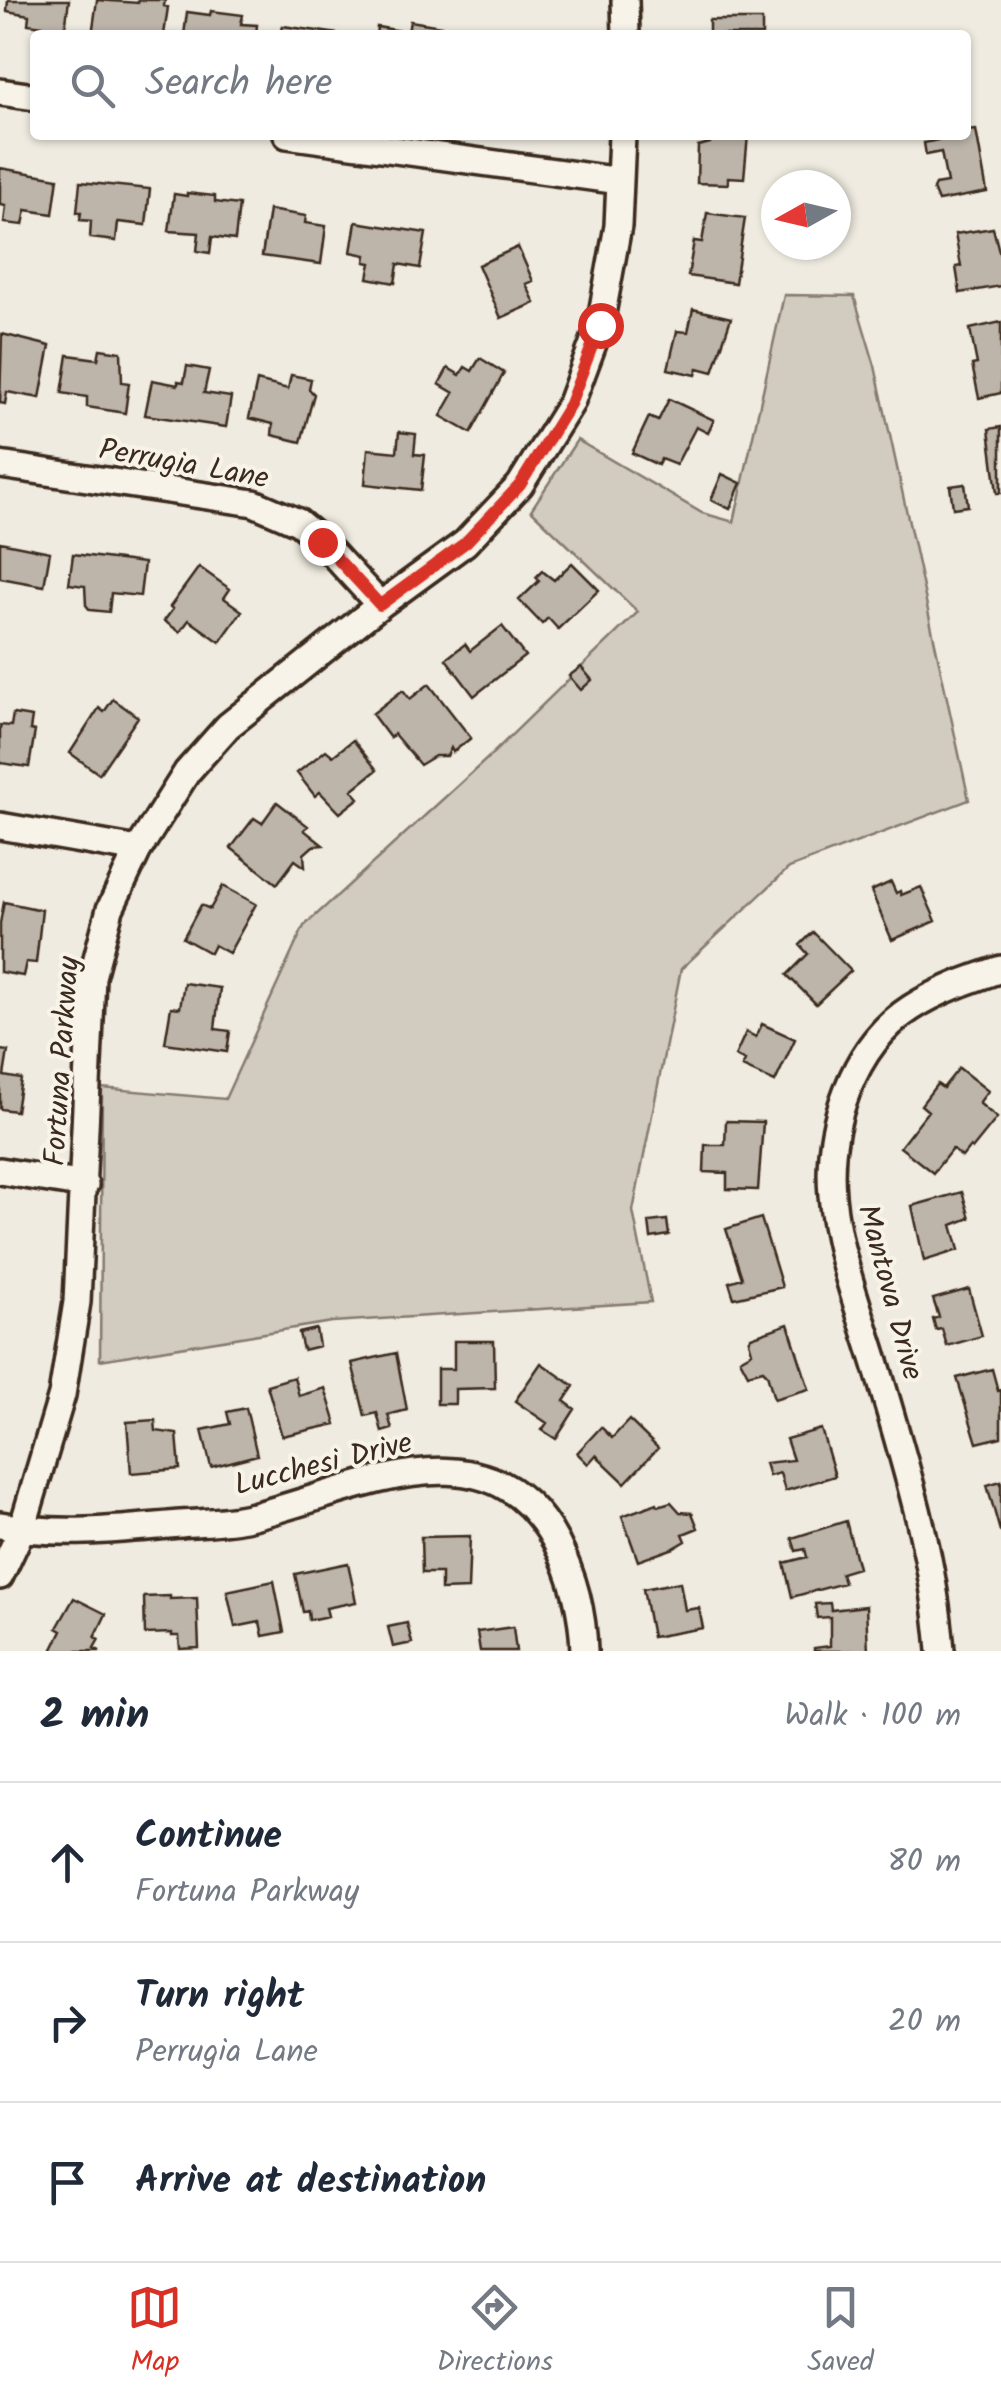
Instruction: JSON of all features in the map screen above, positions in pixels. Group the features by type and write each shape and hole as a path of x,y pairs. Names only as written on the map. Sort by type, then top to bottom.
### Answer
{"street":[{"path":"625,0 626,30"},
{"path":"0,92 30,96"},
{"path":"323,140 620,181"},
{"name":"Fortuna Parkway","path":"0,1576 11,1527 62,1395 77,1302 92,977 110,910 138,850 187,772 228,726 465,543 520,485 570,404 600,325 618,226 622,140"},
{"name":"Perrugia Lane","path":"0,465 254,504 298,522 322,542 380,605"},
{"path":"0,826 138,850"},
{"name":"Mantova Drive","path":"941,1651 937,1597 915,1497 842,1247 832,1195 832,1136 847,1087 886,1028 910,1009 955,984 1001,970"},
{"path":"0,1172 85,1185"},
{"name":"Lucchesi Drive","path":"11,1527 91,1532 246,1518 395,1476 443,1469 485,1475 521,1496 547,1525 566,1562 584,1628 584,1651"}],"shaded area":[{"path":"784,295 854,296 875,366 969,800 789,868 681,969 633,1211 651,1302 332,1322 100,1360 102,1088 225,1099 304,926 489,757 638,612 531,510 577,440 702,513 734,522"}],"building":[{"path":"8,0 69,0 65,29 28,24 29,15 7,11"},
{"path":"97,0 165,0 164,6 168,7 165,30 93,30"},
{"path":"211,11 243,15 241,24 257,25 256,30 185,30 187,12 210,15"},
{"path":"709,20 762,20 762,30 709,30"},
{"path":"410,21 441,26 440,30 408,30"},
{"path":"971,130 976,130 987,192 938,201 935,185 947,183 941,152 926,155 924,143 971,140"},
{"path":"748,140 744,178 728,177 728,184 697,183 698,146"},
{"path":"0,168 58,178 53,214 26,210 23,225 4,223 6,206 0,205"},
{"path":"80,182 150,189 146,225 118,222 116,241 90,238 91,221 80,220 81,212 77,212"},
{"path":"174,194 215,196 215,202 239,205 235,240 212,237 210,253 197,251 199,233 169,231"},
{"path":"269,210 306,216 305,223 326,226 321,264 262,256"},
{"path":"707,213 745,218 735,283 688,276 694,241 702,242"},
{"path":"356,222 426,233 420,268 398,264 395,283 368,278 371,263 365,262 366,255 351,252"},
{"path":"993,228 1001,259 1001,286 960,293 956,267 961,266 955,234"},
{"path":"518,247 533,281 526,284 535,303 501,318 478,265"},
{"path":"693,309 731,318 713,372 698,368 696,375 668,369 677,331 688,332"},
{"path":"1001,322 1001,393 979,398 970,329"},
{"path":"2,334 50,346 40,398 7,392 5,404 0,403"},
{"path":"100,349 121,352 122,382 129,383 125,413 87,407 87,397 62,393 68,355 98,359"},
{"path":"480,358 504,373 471,433 441,416 454,393 439,384 448,368 460,375 465,367 472,371"},
{"path":"187,366 209,370 204,393 231,397 226,427 145,415 152,380 178,385 178,381 184,382"},
{"path":"291,375 311,379 309,389 314,394 301,442 272,435 273,424 249,418 257,381 288,389"},
{"path":"669,399 714,420 708,433 696,427 676,465 661,459 658,465 632,453 649,417 658,421"},
{"path":"1001,427 1001,493 997,493 989,429"},
{"path":"399,432 416,434 414,454 425,455 421,490 365,484 368,449 397,452"},
{"path":"722,474 741,483 730,509 711,500"},
{"path":"965,484 968,506 953,508 950,486"},
{"path":"0,542 50,552 44,586 0,578"},
{"path":"73,554 144,563 140,596 111,593 109,612 90,610 85,586 69,584"},
{"path":"572,563 599,590 558,629 548,618 542,624 519,600 539,581 536,577 542,571 554,580"},
{"path":"199,567 230,589 224,598 242,611 220,642 189,620 180,632 164,621"},
{"path":"502,626 525,656 474,696 446,659 465,644 470,651"},
{"path":"581,667 592,680 581,690 569,676"},
{"path":"429,684 471,738 453,752 451,748 447,756 435,756 420,765 394,734 390,738 372,714 403,690 410,699"},
{"path":"113,699 138,717 99,774 70,753 99,708 104,712"},
{"path":"13,714 32,717 30,730 35,731 29,767 0,763 0,725 11,726"},
{"path":"353,740 377,770 352,790 359,798 340,813 320,792 315,796 297,773 326,750 333,756"},
{"path":"277,802 308,826 304,830 323,845 313,846 304,854 305,867 295,860 277,884 231,848 254,818 262,823"},
{"path":"891,882 901,895 921,887 936,921 892,940 871,891"},
{"path":"223,886 256,904 229,953 214,945 210,953 183,938 201,905 210,909"},
{"path":"4,902 42,910 36,963 26,962 23,976 0,972"},
{"path":"813,932 851,971 816,1004 787,975 808,954 800,945"},
{"path":"184,983 220,988 215,1029 230,1031 227,1052 165,1043 171,1007 180,1008"},
{"path":"762,1024 795,1039 775,1082 742,1067 745,1061 735,1056 746,1032 756,1037"},
{"path":"0,1050 8,1051 4,1076 21,1079 16,1111 0,1109"},
{"path":"959,1068 988,1091 979,1103 997,1118 972,1149 962,1157 952,1149 933,1173 900,1147 928,1111 921,1105 937,1084 943,1088"},
{"path":"726,1121 763,1122 758,1190 727,1189 727,1173 704,1172 705,1145 725,1145"},
{"path":"962,1192 970,1218 952,1225 959,1250 924,1261 912,1206"},
{"path":"761,1218 782,1287 734,1298 729,1282 742,1278 726,1229"},
{"path":"667,1220 669,1235 651,1238 649,1222"},
{"path":"969,1289 982,1336 947,1346 942,1329 936,1330 933,1319 939,1317 933,1299"},
{"path":"788,1324 809,1389 774,1399 767,1374 763,1370 748,1374 740,1359 752,1352 751,1337"},
{"path":"316,1329 319,1346 303,1350 299,1333"},
{"path":"454,1341 494,1341 495,1388 455,1389 455,1404 437,1404 437,1369 454,1369"},
{"path":"396,1353 407,1410 388,1415 392,1429 382,1432 377,1413 365,1416 352,1363"},
{"path":"541,1363 574,1386 564,1401 575,1409 556,1439 542,1430 547,1423 515,1401"},
{"path":"992,1369 998,1391 1001,1390 1001,1437 977,1443 957,1378"},
{"path":"294,1377 299,1396 325,1388 336,1424 282,1436 267,1385"},
{"path":"246,1408 257,1455 211,1467 202,1430 230,1424 227,1412"},
{"path":"155,1420 156,1431 177,1434 180,1469 131,1473 127,1422"},
{"path":"629,1420 658,1448 625,1483 596,1455 588,1464 577,1453 601,1427 612,1438"},
{"path":"821,1429 835,1476 785,1491 780,1473 769,1476 765,1463 793,1460 786,1439"},
{"path":"1001,1481 1001,1530 1000,1531 987,1485"},
{"path":"671,1502 680,1512 692,1513 698,1528 683,1534 686,1541 674,1548 638,1561 622,1516"},
{"path":"846,1521 858,1568 841,1573 844,1583 792,1597 784,1563 807,1557 805,1549 796,1551 792,1538"},
{"path":"470,1536 468,1589 441,1590 441,1573 422,1573 421,1537"},
{"path":"348,1563 356,1602 326,1608 328,1616 309,1620 308,1611 303,1612 295,1574"},
{"path":"274,1581 284,1632 263,1636 260,1622 235,1627 227,1591"},
{"path":"680,1582 685,1610 699,1608 703,1628 652,1637 643,1589"},
{"path":"144,1597 197,1598 199,1648 180,1649 179,1636 172,1633 145,1634"},
{"path":"74,1598 106,1614 95,1637 99,1639 94,1648 100,1651 52,1651 62,1631 57,1628"},
{"path":"830,1603 831,1610 866,1606 868,1651 814,1651 830,1646 830,1617 817,1618 815,1604"},
{"path":"407,1623 412,1643 393,1647 388,1627"},
{"path":"513,1627 516,1651 480,1651 477,1632"}],"route":[{"path":"322,542 380,605 465,543 520,485 570,404 600,325"}]}
